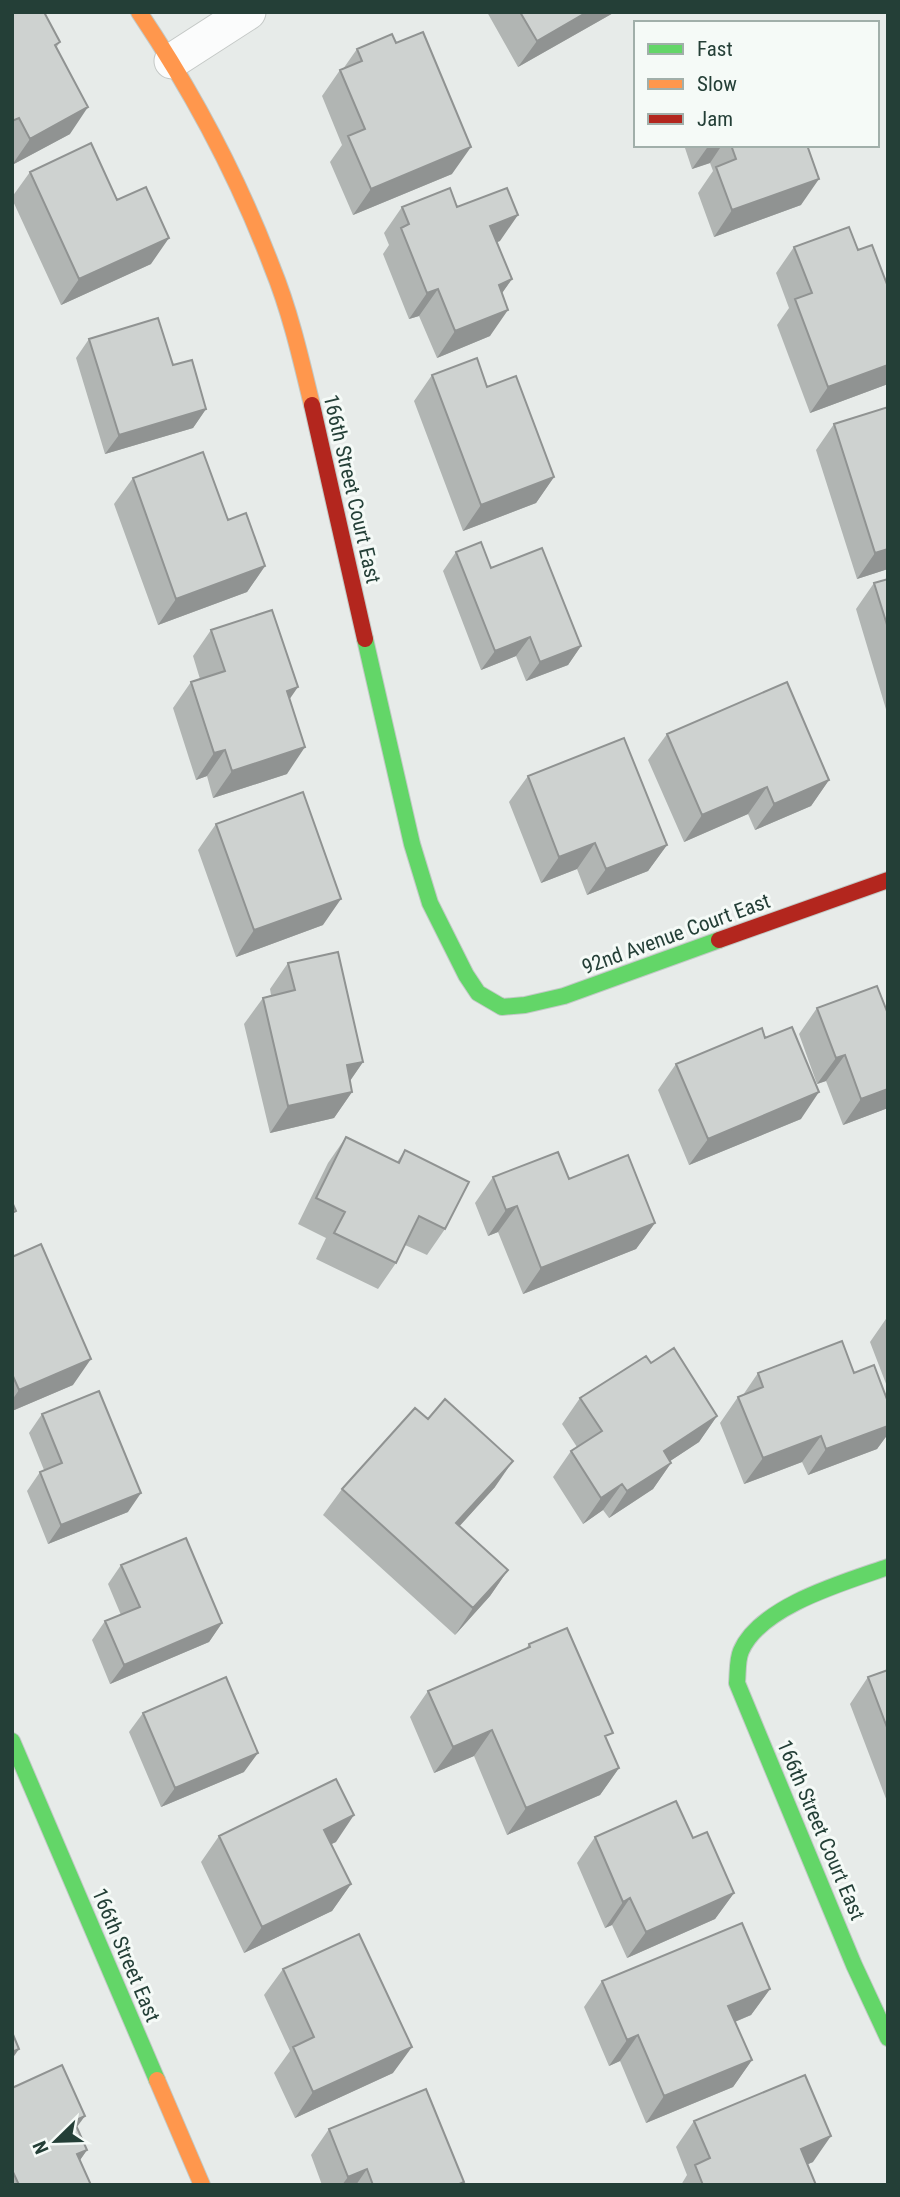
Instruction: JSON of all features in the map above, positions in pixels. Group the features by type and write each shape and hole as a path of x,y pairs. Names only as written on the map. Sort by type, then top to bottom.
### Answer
{"street":[{"name":"166th Street Court East","path":"139,12 172,61 229,167 273,268 302,363 412,844 430,903 478,993"},
{"path":"172,61 248,12"},
{"name":"92nd Avenue Court East","path":"478,993 502,1007 564,996 888,880"},
{"name":"166th Street Court East","path":"888,1567 821,1590 773,1616 749,1636 741,1650 737,1683 854,1965 888,2038"},
{"name":"166th Street East","path":"12,1741 202,2185"}],"building":[{"path":"12,12 44,12 60,42 55,45 88,107 30,139 19,118 12,121"},
{"path":"520,12 587,12 537,41"},
{"path":"423,32 471,147 371,189 348,136 365,129 340,70 362,61 357,49 392,34 396,43"},
{"path":"91,143 117,200 146,187 169,238 79,279 30,172"},
{"path":"732,147 808,147 819,179 732,210 716,167 736,159"},
{"path":"450,188 457,207 507,188 518,215 490,226 512,279 499,285 508,310 455,331 438,289 427,293 401,228 409,224 402,207"},
{"path":"849,227 858,250 872,245 888,287 888,365 828,387 795,299 812,293 794,247"},
{"path":"158,318 173,365 192,360 206,409 119,435 89,339"},
{"path":"477,358 487,387 516,376 554,477 481,505 432,375"},
{"path":"888,407 888,549 875,553 834,424"},
{"path":"203,452 228,520 246,513 265,566 176,599 133,478"},
{"path":"481,542 491,568 542,548 581,646 540,662 530,637 495,651 456,552"},
{"path":"888,579 888,628 874,583"},
{"path":"272,610 298,687 287,691 305,747 232,771 225,750 214,753 191,682 225,671 211,630"},
{"path":"787,682 829,780 774,804 767,787 702,815 667,734"},
{"path":"624,738 667,845 606,869 595,843 559,857 528,776"},
{"path":"303,792 341,899 254,930 216,824"},
{"path":"338,952 363,1062 347,1065 352,1092 288,1106 263,998 295,990 288,963"},
{"path":"877,986 888,1014 888,1089 861,1099 845,1055 836,1058 817,1008"},
{"path":"792,1027 819,1092 708,1139 676,1064 762,1028 765,1038"},
{"path":"346,1137 399,1163 405,1150 469,1182 445,1229 419,1216 396,1263 334,1233 345,1212 316,1198"},
{"path":"558,1152 569,1179 628,1155 655,1223 541,1268 517,1206 506,1210 493,1177"},
{"path":"41,1244 91,1359 19,1390 12,1374 12,1257"},
{"path":"842,1341 854,1373 874,1365 888,1402 888,1426 826,1449 821,1436 763,1458 738,1397 763,1387 758,1373"},
{"path":"674,1348 717,1416 664,1451 671,1463 627,1491 622,1484 601,1498 571,1451 602,1431 580,1398 646,1356 651,1363"},
{"path":"99,1391 141,1493 61,1525 40,1472 62,1463 42,1414"},
{"path":"445,1399 513,1461 456,1523 508,1570 473,1608 342,1489 415,1408 428,1419"},
{"path":"186,1538 222,1623 124,1665 105,1621 140,1607 121,1565"},
{"path":"567,1628 613,1733 605,1736 619,1768 526,1808 492,1730 453,1747 428,1691"},
{"path":"888,1670 888,1730 868,1677"},
{"path":"226,1677 258,1753 175,1788 143,1713"},
{"path":"336,1779 354,1815 324,1830 351,1884 262,1927 219,1836"},
{"path":"676,1801 693,1838 707,1832 734,1893 646,1932 630,1898 623,1902 595,1837"},
{"path":"742,1923 770,1989 728,2006 752,2060 664,2096 638,2035 627,2040 602,1981"},
{"path":"359,1934 412,2047 313,2092 293,2047 314,2037 283,1969"},
{"path":"12,2032 19,2049 12,2052"},
{"path":"62,2065 85,2116 74,2121 87,2150 77,2154 91,2185 19,2185 12,2170 12,2088"},
{"path":"805,2075 831,2136 801,2149 816,2185 703,2185 695,2165 710,2158 694,2121"},
{"path":"426,2089 464,2182 457,2185 373,2185 367,2169 348,2177 329,2129"}],"traffic: fast":[{"path":"365,639 412,844 430,903 466,975 478,993 502,1007 525,1005 564,996 719,940"},
{"path":"888,1567 828,1588 766,1621 751,1635 741,1651 737,1683 854,1965 888,2038"},
{"path":"12,1741 157,2080"}],"traffic: slow":[{"path":"139,12 195,104 259,233 295,335 312,405"},
{"path":"157,2080 202,2185"}],"traffic: jam":[{"path":"312,405 365,639"},
{"path":"719,940 888,880"}]}
